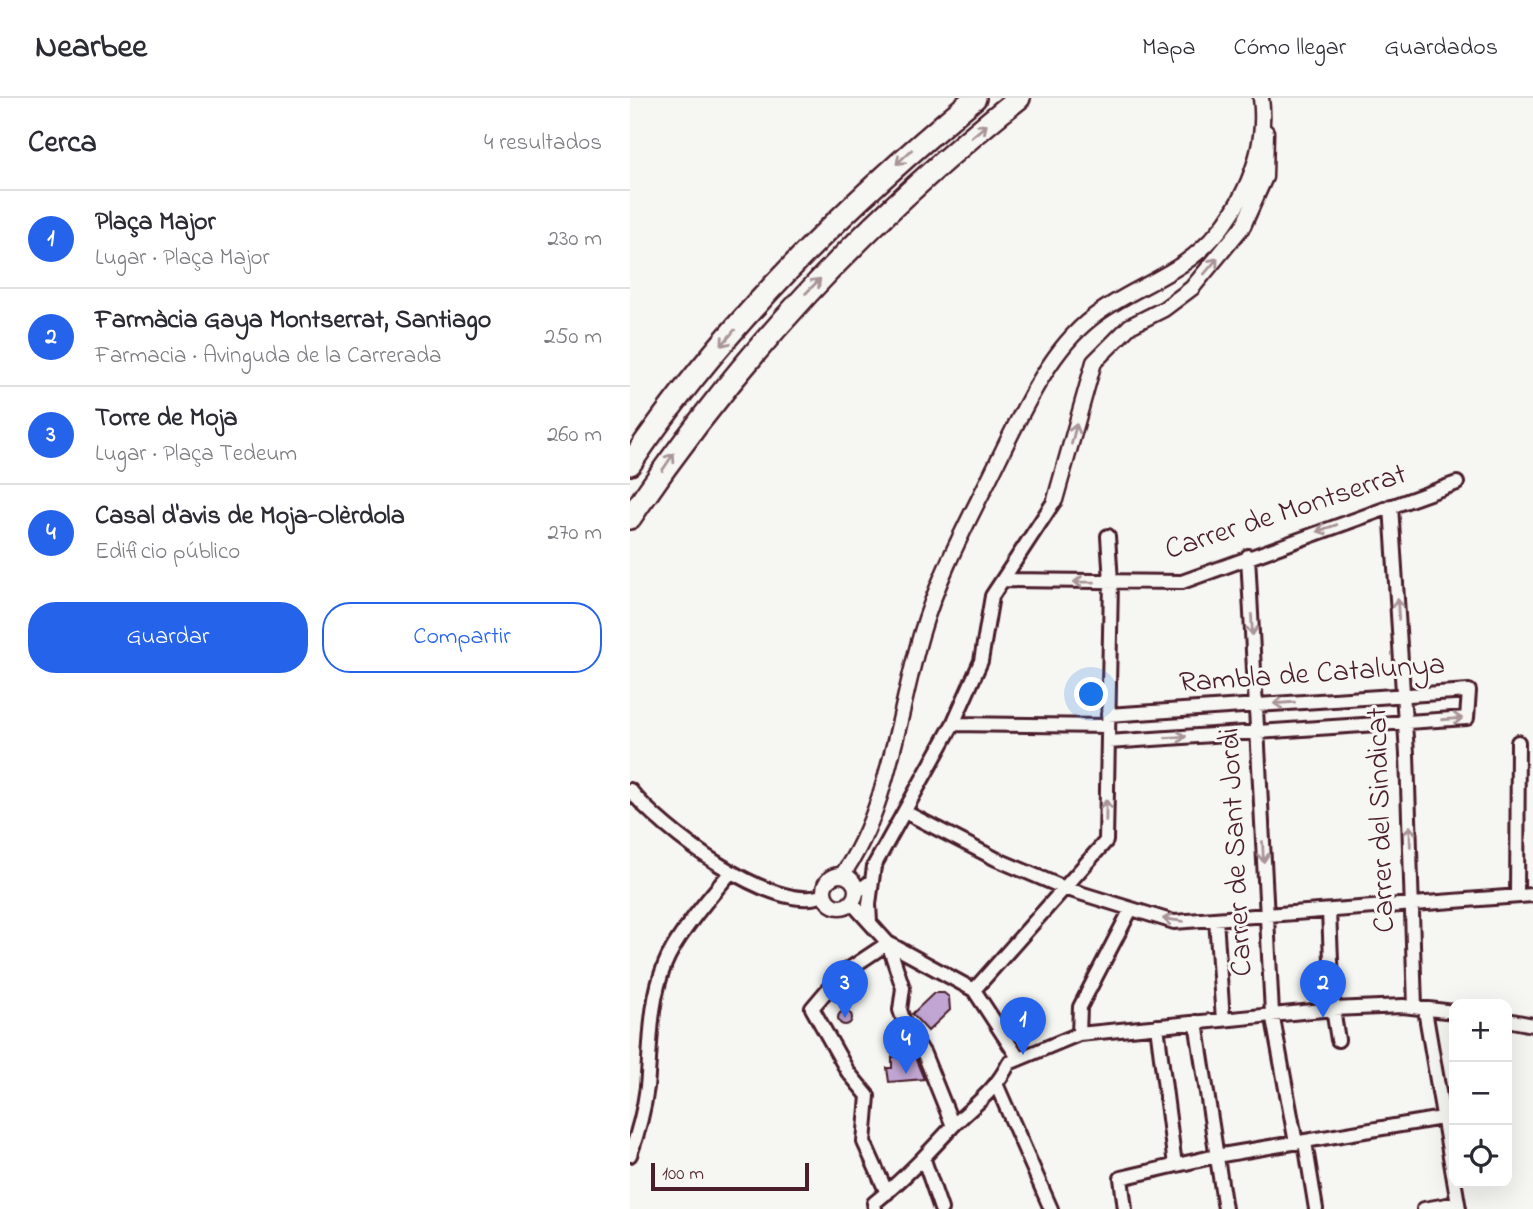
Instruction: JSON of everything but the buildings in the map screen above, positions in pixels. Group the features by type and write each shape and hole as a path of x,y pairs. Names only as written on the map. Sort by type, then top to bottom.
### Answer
{"highway":[{"path":"630,464 698,374 789,270 922,140 975,98"},
{"path":"630,518 685,436 804,296 920,181 1019,98"}],"street":[{"path":"870,922 872,881 878,859 953,724 981,661 992,596 1055,499 1094,362 1130,326 1164,309 1192,288 1243,226 1267,169 1268,140 1261,98"},
{"path":"824,895 827,880 842,875 862,845 875,810 922,633 934,598 975,508 1038,384 1058,351 1092,317 1184,263 1220,230 1243,192 1251,171 1263,116"},
{"name":"Carrer de Montserrat","path":"1003,580 1182,582 1248,556 1457,484"},
{"name":"Carrer del Sindicat","path":"1391,506 1420,1008 1458,1206"},
{"path":"974,990 1106,841 1111,582 1108,536"},
{"name":"Carrer de Sant Jordi","path":"1248,556 1272,1013 1316,1209"},
{"name":"Rambla de Catalunya","path":"953,724 1108,721 1256,705 1469,691 1467,718 1108,742"},
{"path":"1517,896 1518,742"},
{"path":"630,790 651,815 743,881 791,898 811,900 824,895"},
{"path":"905,813 996,859 1067,888 1174,922 1533,895"},
{"path":"630,1155 641,1119 646,1087 648,1040 666,961 709,897 732,872"},
{"path":"842,875 853,882 853,897 888,943 974,990 1019,1059"},
{"path":"824,895 833,906 843,906 872,881"},
{"path":"1079,1034 1080,1007 1131,909"},
{"path":"1329,911 1333,1009 1338,1040"},
{"path":"1216,919 1223,1020"},
{"path":"887,1193 864,1142 868,1096 848,1073 812,1008 840,975 888,943"},
{"path":"888,943 903,988 900,1010 924,1054 953,1126"},
{"path":"874,1206 997,1086 1009,1063 1079,1034 1333,1009 1420,1008 1449,1011"},
{"path":"1512,1021 1533,1025"},
{"path":"1196,1023 1225,1209"},
{"path":"1157,1026 1175,1165"},
{"path":"997,1086 1051,1209"},
{"path":"1125,1209 1121,1178 1216,1156 1442,1118"},
{"path":"924,1160 941,1209"},
{"path":"1424,1209 1458,1206"}],"place":[{"name":"Torre de Moja","path":"845,1018"},
{"name":"Farmàcia Gaya Montserrat, Santiago","path":"1323,1018"},
{"name":"Plaça Major","path":"1023,1055"},
{"name":"Casal d'avis de Moja-Olèrdola","path":"906,1074"}]}
